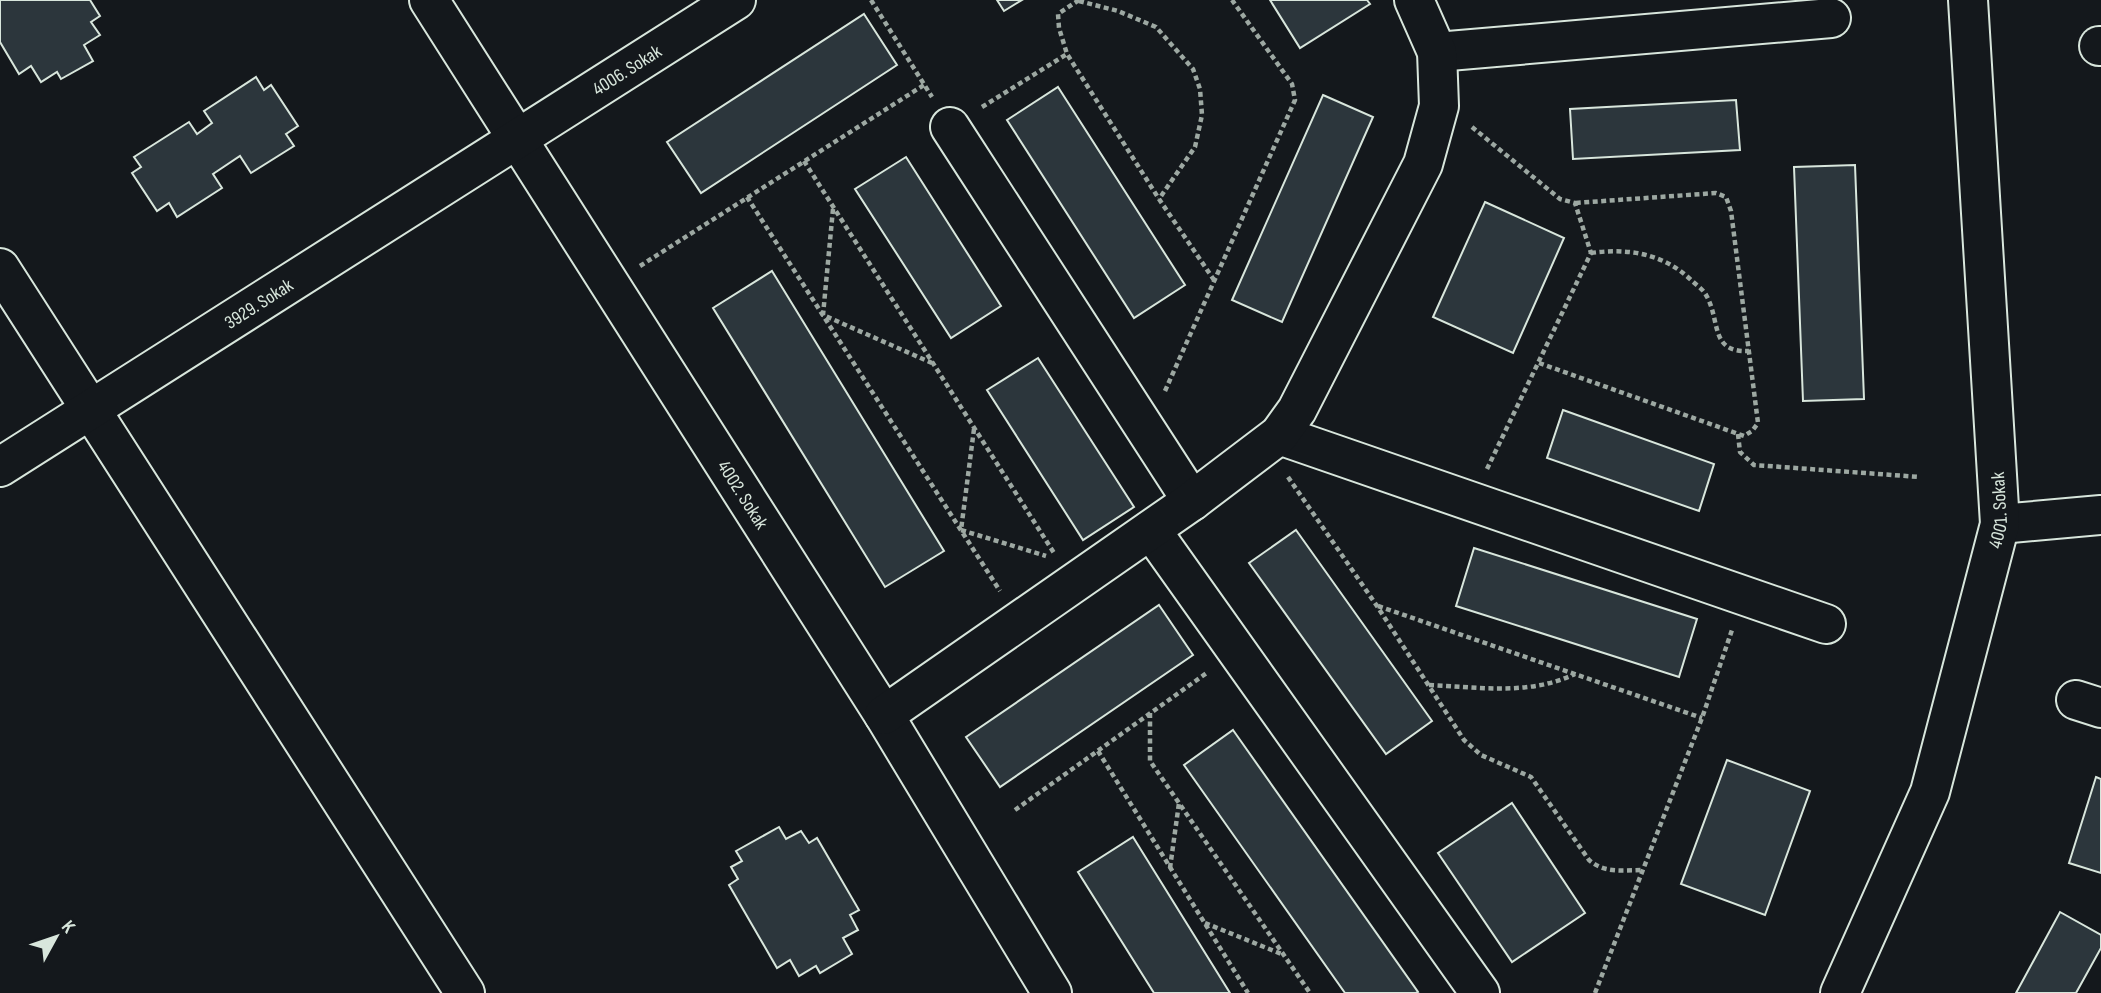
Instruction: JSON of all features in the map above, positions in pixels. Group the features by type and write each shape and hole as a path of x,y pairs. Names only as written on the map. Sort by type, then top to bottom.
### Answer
{"street":[{"name":"4002. Sokak","path":"429,0 884,715 1052,993"},
{"name":"4006. Sokak","path":"517,140 736,0"},
{"path":"884,715 1192,500 1273,440 1297,410 1423,164 1439,106 1437,52 1414,0"},
{"name":"4001. Sokak","path":"1840,993 1930,792 2000,524 1968,0"},
{"path":"1437,52 1831,18"},
{"path":"950,127 1192,500"},
{"name":"3929. Sokak","path":"0,467 517,140"},
{"path":"0,268 465,993"},
{"path":"1273,440 1471,501 1826,624"},
{"path":"2000,524 2101,514"},
{"path":"1151,530 1480,993"}],"path":[{"path":"610,285 924,85 871,0"},
{"path":"1159,199 1195,147 1202,115 1200,89 1193,69 1156,27 1118,11 1078,0 1058,13 1059,29 1067,54 1159,199 1214,280"},
{"path":"1147,430 1295,100 1292,84 1232,0"},
{"path":"950,127 1067,54"},
{"path":"1439,106 1465,120 1560,199 1575,202 1716,193 1726,197 1731,211 1758,423 1752,432 1744,436 1539,363"},
{"path":"804,161 1058,560 961,530"},
{"path":"747,197 1020,621"},
{"path":"1471,501 1591,253 1575,202"},
{"path":"823,316 833,208"},
{"path":"1591,253 1634,251 1658,258 1684,273 1706,295 1723,344 1735,352 1749,351"},
{"path":"823,316 933,363"},
{"path":"961,530 974,428"},
{"path":"1738,433 1740,452 1754,465 1920,477"},
{"path":"1273,440 1464,740 1481,755 1531,778 1589,860 1597,867 1605,870 1643,870"},
{"path":"1595,993 1702,718 1744,595"},
{"path":"1377,606 1702,718"},
{"path":"1015,810 1237,651"},
{"path":"1428,685 1538,688 1555,684 1575,674"},
{"path":"1150,713 1150,761 1310,993"},
{"path":"1098,751 1248,993"},
{"path":"1170,868 1179,803"},
{"path":"1204,922 1284,955"}],"building":[{"path":"0,0 90,0 100,16 91,22 100,35 84,45 93,61 61,79 57,72 41,82 31,66 19,74 0,42"},
{"path":"997,0 1022,0 1004,11"},
{"path":"1270,0 1367,0 1370,4 1300,48"},
{"path":"864,14 897,65 701,193 667,142"},
{"path":"256,77 264,90 271,85 298,126 286,134 294,146 251,173 240,156 213,174 222,188 177,217 169,203 157,211 132,173 141,167 134,157 189,122 197,134 212,123 204,111"},
{"path":"1058,87 1185,285 1134,318 1007,120"},
{"path":"1323,95 1373,117 1282,322 1232,300"},
{"path":"1736,100 1740,150 1573,159 1570,109"},
{"path":"906,157 1001,306 951,338 855,189"},
{"path":"1855,165 1864,399 1803,401 1794,167"},
{"path":"1485,202 1564,238 1513,353 1433,317"},
{"path":"772,271 944,551 885,587 713,308"},
{"path":"1038,358 1134,507 1083,540 987,390"},
{"path":"1563,410 1714,464 1699,511 1547,458"},
{"path":"1296,530 1432,721 1386,754 1249,563"},
{"path":"1474,548 1697,619 1679,677 1456,606"},
{"path":"1159,605 1193,655 1000,787 966,737"},
{"path":"1233,730 1418,992 1345,993 1184,765"},
{"path":"1727,760 1810,791 1765,915 1681,884"},
{"path":"2096,777 2101,779 2101,873 2069,863"},
{"path":"1512,803 1585,913 1512,962 1438,853"},
{"path":"779,827 786,839 801,831 809,843 817,838 859,910 850,915 858,930 843,938 852,954 820,973 816,966 799,976 790,960 777,968 729,885 738,879 731,867 742,861 736,851"},
{"path":"1133,837 1230,993 1154,993 1078,872"},
{"path":"2060,912 2101,935 2101,948 2076,993 2016,993"}]}
